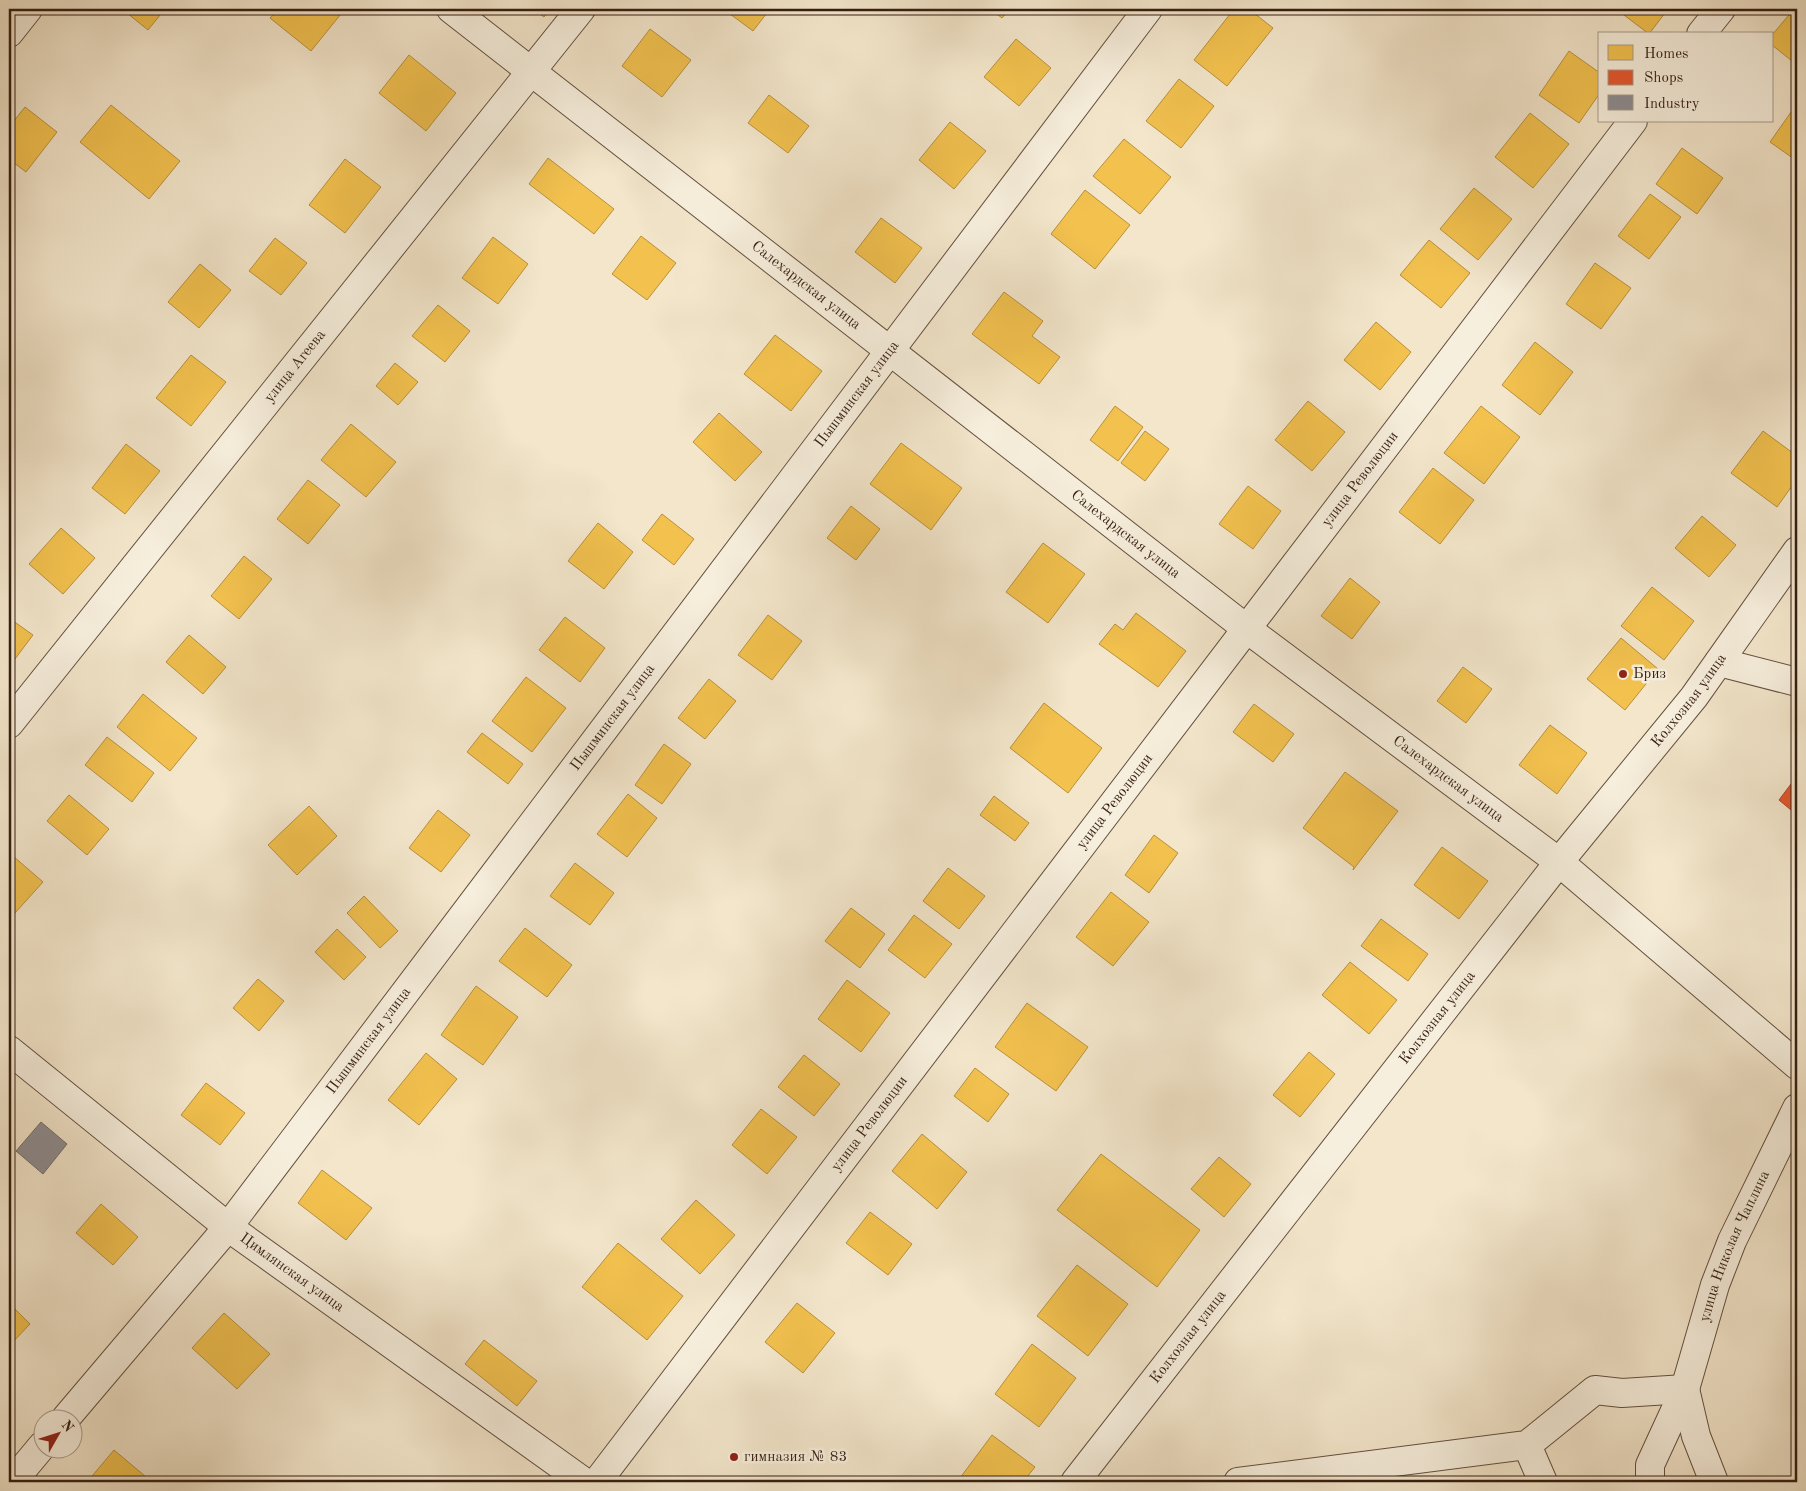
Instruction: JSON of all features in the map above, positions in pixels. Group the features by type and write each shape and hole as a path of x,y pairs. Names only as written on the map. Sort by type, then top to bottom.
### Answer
{"street":[{"path":"9,33 28,9"},
{"name":"Салехардская улица","path":"451,9 1246,629 1559,862 1797,1065"},
{"name":"улица Агеева","path":"9,724 581,9"},
{"name":"Пышминская улица","path":"74,1408 228,1227 891,352 1148,9"},
{"path":"1703,32 1721,9"},
{"name":"улица Революции","path":"597,1482 1632,122"},
{"name":"Колхозная улица","path":"1075,1482 1559,862 1694,697 1797,551"},
{"path":"1719,662 1797,682"},
{"name":"Цимлянская улица","path":"9,1050 228,1227 584,1482"},
{"name":"улица Николая Чаплина","path":"1650,1482 1650,1465 1684,1390 1715,1285 1732,1241 1797,1108"},
{"path":"1238,1482 1527,1445 1595,1390 1622,1392 1684,1390 1696,1436 1714,1482"},
{"path":"1527,1445 1542,1482"},
{"path":"12,1482 32,1458"}],"building: Homes":[{"path":"122,9 165,9 148,30"},
{"path":"278,9 345,9 311,51 270,18"},
{"path":"533,9 551,9 544,17"},
{"path":"727,9 770,9 753,31 726,11"},
{"path":"990,9 1010,9 1002,18"},
{"path":"1234,9 1249,9 1273,28 1227,86 1194,60"},
{"path":"1616,9 1668,9 1651,32 1646,32"},
{"path":"1794,9 1797,9 1797,65 1774,47 1774,33"},
{"path":"650,29 691,60 662,97 622,66"},
{"path":"1016,39 1051,68 1019,106 984,77"},
{"path":"1569,51 1598,72 1598,96 1579,123 1539,95"},
{"path":"409,55 456,93 426,131 379,93"},
{"path":"1179,79 1214,106 1181,148 1146,121"},
{"path":"769,95 809,126 788,153 748,123"},
{"path":"111,105 180,161 149,199 80,142"},
{"path":"1797,105 1797,161 1770,142"},
{"path":"25,107 57,132 26,172 9,159 9,127"},
{"path":"1530,113 1569,144 1533,188 1495,157"},
{"path":"950,122 986,151 954,189 919,160"},
{"path":"1124,139 1171,177 1140,214 1093,176"},
{"path":"1682,148 1723,178 1697,214 1656,184"},
{"path":"548,158 614,209 594,234 529,184"},
{"path":"345,159 381,187 345,233 309,205"},
{"path":"1474,188 1512,219 1478,260 1440,229"},
{"path":"1085,190 1130,225 1095,269 1051,234"},
{"path":"1650,194 1681,217 1649,259 1618,236"},
{"path":"881,218 922,248 895,283 855,252"},
{"path":"641,236 676,263 647,300 612,274"},
{"path":"493,237 528,264 498,304 462,278"},
{"path":"275,238 307,263 281,295 249,271"},
{"path":"1429,240 1470,273 1441,308 1400,275"},
{"path":"1595,263 1631,288 1601,329 1566,304"},
{"path":"200,264 231,290 199,328 168,302"},
{"path":"1004,292 1043,321 1032,336 1060,357 1039,384 972,334"},
{"path":"438,305 470,331 445,362 412,336"},
{"path":"1376,322 1411,352 1380,390 1344,360"},
{"path":"775,335 822,371 791,411 744,374"},
{"path":"1535,342 1573,372 1540,415 1502,385"},
{"path":"191,355 226,382 191,426 156,398"},
{"path":"395,363 418,382 398,405 376,386"},
{"path":"1308,401 1345,432 1312,471 1275,440"},
{"path":"1115,406 1143,427 1118,461 1090,440"},
{"path":"1481,406 1520,437 1484,484 1444,453"},
{"path":"719,413 762,452 735,481 693,442"},
{"path":"351,424 396,462 366,497 321,460"},
{"path":"1145,431 1169,449 1145,481 1121,463"},
{"path":"1763,431 1797,456 1797,479 1777,507 1731,473"},
{"path":"901,443 962,488 931,530 870,484"},
{"path":"126,444 160,471 125,514 92,488"},
{"path":"1433,468 1474,500 1440,544 1399,512"},
{"path":"308,480 340,505 308,544 277,519"},
{"path":"1248,486 1281,511 1253,549 1219,524"},
{"path":"851,506 880,529 856,560 827,538"},
{"path":"662,514 694,539 674,565 642,540"},
{"path":"1702,516 1736,545 1709,577 1675,548"},
{"path":"598,523 633,552 604,589 568,561"},
{"path":"61,528 95,558 63,594 29,564"},
{"path":"1043,543 1085,574 1048,623 1006,592"},
{"path":"244,556 272,579 239,619 211,596"},
{"path":"1350,578 1380,602 1352,639 1321,616"},
{"path":"1652,587 1694,621 1664,660 1621,626"},
{"path":"1136,613 1186,651 1158,687 1099,644 1115,624 1123,630"},
{"path":"768,615 802,641 772,680 738,655"},
{"path":"565,617 605,648 580,682 539,650"},
{"path":"9,618 33,635 9,667"},
{"path":"189,635 226,667 203,694 166,662"},
{"name":"Бриз","path":"1621,638 1658,669 1625,710 1587,679"},
{"path":"1463,667 1492,689 1466,723 1437,701"},
{"path":"526,677 566,708 532,752 492,721"},
{"path":"709,679 736,701 705,739 678,718"},
{"path":"143,694 197,738 170,771 117,727"},
{"path":"1044,703 1102,748 1068,793 1010,748"},
{"path":"1254,704 1294,734 1273,762 1233,732"},
{"path":"1550,725 1587,753 1557,794 1519,765"},
{"path":"482,733 523,764 508,784 467,752"},
{"path":"107,737 154,773 132,802 85,765"},
{"path":"664,744 691,764 662,804 635,785"},
{"path":"1345,772 1398,811 1353,870 1354,867 1303,828"},
{"path":"628,794 657,818 627,857 597,834"},
{"path":"69,795 109,829 87,855 47,821"},
{"path":"994,796 1029,823 1015,841 980,815"},
{"path":"309,806 337,836 297,875 268,845"},
{"path":"438,810 470,835 441,872 409,848"},
{"path":"1154,835 1178,853 1149,893 1125,875"},
{"path":"1442,847 1488,881 1459,919 1414,885"},
{"path":"13,856 43,882 15,913 9,908 9,861"},
{"path":"575,863 614,893 590,925 550,896"},
{"path":"948,868 985,896 959,929 923,901"},
{"path":"1111,892 1149,922 1113,966 1076,937"},
{"path":"364,896 398,931 380,948 347,913"},
{"path":"851,908 885,934 860,968 825,941"},
{"path":"914,915 952,944 925,978 888,950"},
{"path":"1381,919 1428,954 1408,981 1361,946"},
{"path":"525,928 572,965 547,997 499,961"},
{"path":"337,929 366,957 344,980 315,952"},
{"path":"1350,962 1397,1000 1369,1034 1322,995"},
{"path":"258,979 284,1001 259,1031 233,1008"},
{"path":"847,980 890,1013 861,1052 818,1019"},
{"path":"476,986 518,1017 483,1065 441,1035"},
{"path":"1027,1003 1088,1047 1056,1091 995,1047"},
{"path":"1309,1052 1335,1074 1300,1117 1273,1095"},
{"path":"426,1053 457,1079 419,1125 388,1100"},
{"path":"804,1055 840,1084 814,1116 778,1087"},
{"path":"975,1068 1009,1094 988,1122 954,1096"},
{"path":"206,1083 245,1113 220,1145 181,1115"},
{"path":"761,1109 797,1137 767,1174 732,1145"},
{"path":"922,1134 967,1172 937,1209 892,1171"},
{"path":"1101,1154 1200,1230 1157,1287 1057,1210"},
{"path":"1219,1157 1251,1184 1224,1217 1191,1189"},
{"path":"322,1170 372,1208 346,1240 298,1203"},
{"path":"696,1200 735,1235 700,1274 661,1239"},
{"path":"101,1204 138,1237 113,1265 76,1233"},
{"path":"870,1212 912,1244 888,1275 846,1243"},
{"path":"618,1243 683,1296 647,1340 582,1287"},
{"path":"1077,1265 1128,1304 1088,1356 1037,1316"},
{"path":"797,1303 835,1333 803,1373 765,1342"},
{"path":"12,1306 30,1324 9,1346 9,1309"},
{"path":"224,1313 270,1354 237,1389 192,1348"},
{"path":"484,1340 537,1381 517,1406 465,1364"},
{"path":"1032,1344 1076,1378 1039,1427 995,1394"},
{"path":"992,1435 1035,1467 1023,1482 957,1482"},
{"path":"114,1450 152,1482 87,1482"}],"building: Shops":[{"path":"1797,776 1797,815 1779,800"}],"building: Industry":[{"path":"41,1122 67,1144 43,1174 16,1151"}],"place":[{"name":"Бриз","path":"1623,674"},
{"name":"гимназия № 83","path":"734,1457"}]}
